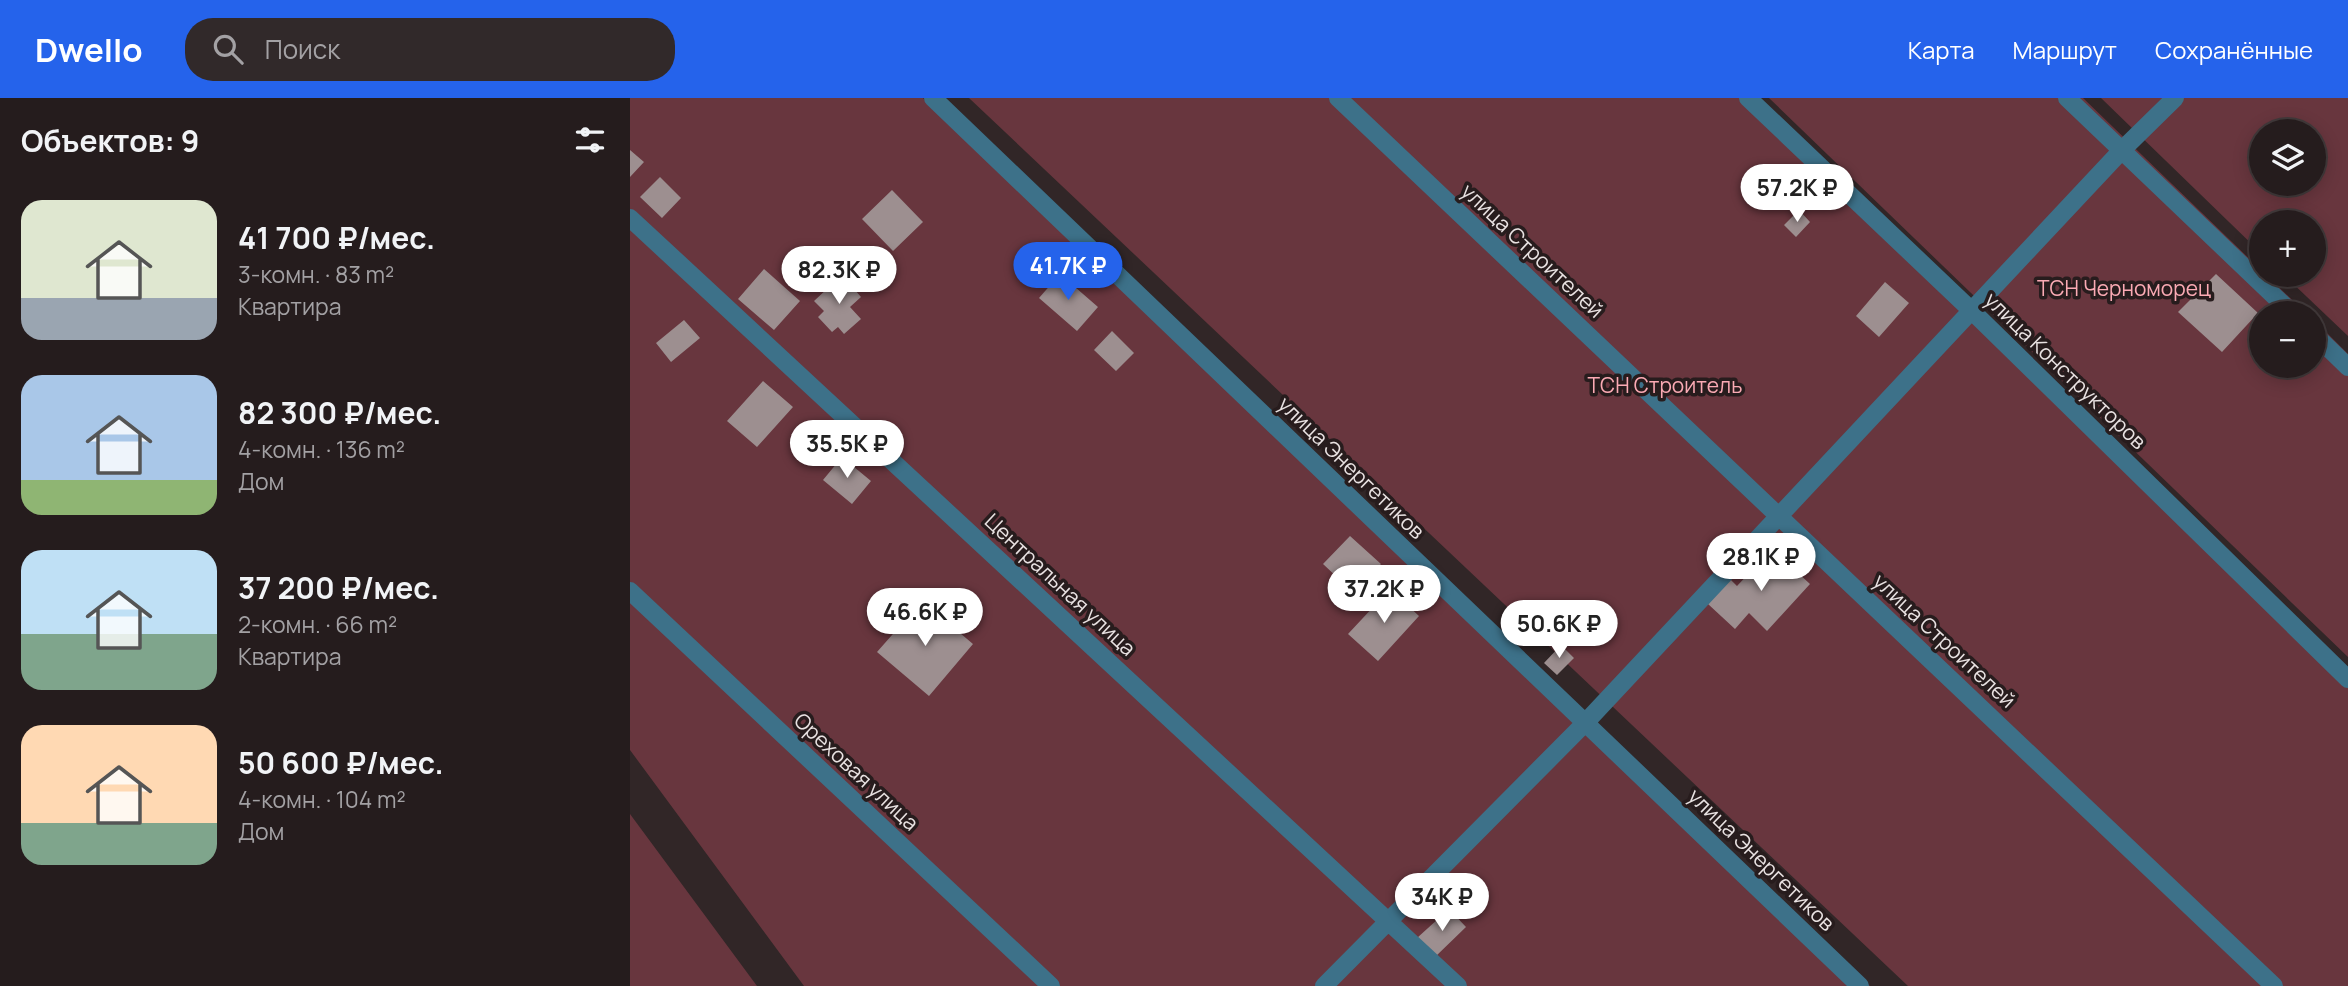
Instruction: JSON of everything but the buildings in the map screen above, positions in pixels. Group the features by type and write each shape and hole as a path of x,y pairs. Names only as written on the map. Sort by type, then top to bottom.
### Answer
{"lane":[{"name":"улица Энергетиков","path":"933,98 1860,986"},
{"name":"улица Строителей","path":"1338,98 2274,986"},
{"name":"улица Конструкторов","path":"1748,98 2348,679"},
{"path":"2067,98 2279,301"},
{"path":"1324,986 1585,723 2122,150 2175,98"},
{"name":"Центральная улица","path":"630,218 1458,986"},
{"path":"2326,346 2348,367"},
{"name":"Ореховая улица","path":"630,591 1051,986"}],"green space":[{"path":"630,98 923,98 1870,986 804,986 630,750"},
{"name":"ТСН Строитель","path":"969,98 1752,98 2348,676 2348,986 1908,986"},
{"name":"ТСН Черноморец","path":"1769,98 2083,98 2249,258 2249,287 2279,287 2293,301 2249,301 2249,378 2326,378 2326,332 2348,354 2348,657"},
{"path":"2101,98 2348,98 2348,336 2326,315 2326,301 2311,301 2297,287 2326,287 2326,210 2249,210 2249,241"},
{"path":"630,814 757,986 630,986"}]}
